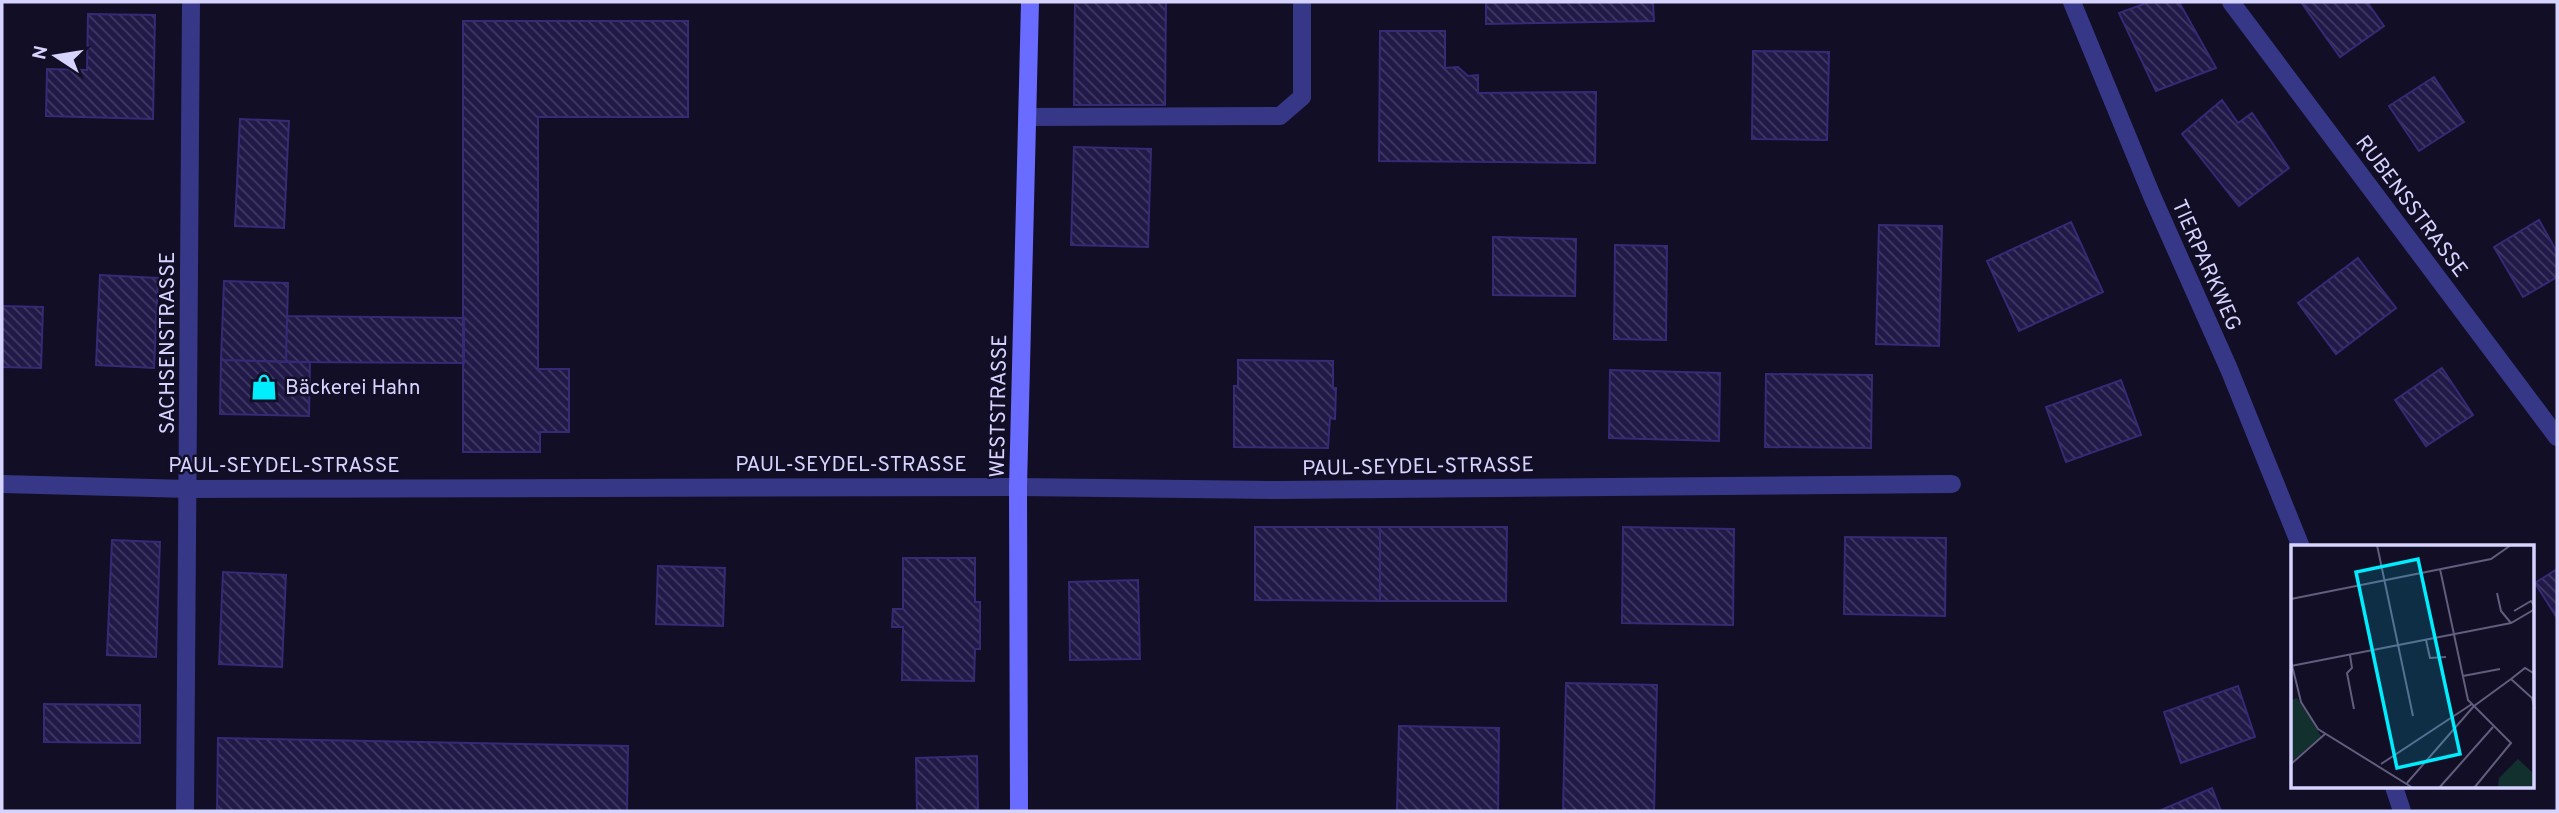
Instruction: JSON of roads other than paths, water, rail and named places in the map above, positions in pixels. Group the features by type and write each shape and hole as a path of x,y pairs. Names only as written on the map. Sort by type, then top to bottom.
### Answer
{"main road":[{"name":"WESTSTRASSE","path":"1018,811 1018,486 1030,2"}],"street":[{"name":"SACHSENSTRASSE","path":"185,811 191,2"},
{"path":"1028,117 1280,116 1302,97 1302,2"},
{"name":"TIERPARKWEG","path":"2072,2 2152,196 2229,369 2300,545"},
{"name":"RUBENSSTRASSE","path":"2231,2 2557,437"},
{"name":"PAUL-SEYDEL-STRASSE","path":"2,484 189,489 1018,486 1277,490 1952,484"},
{"path":"2394,788 2402,811"}],"place":[{"name":"Bäckerei Hahn","path":"264,387"}]}
